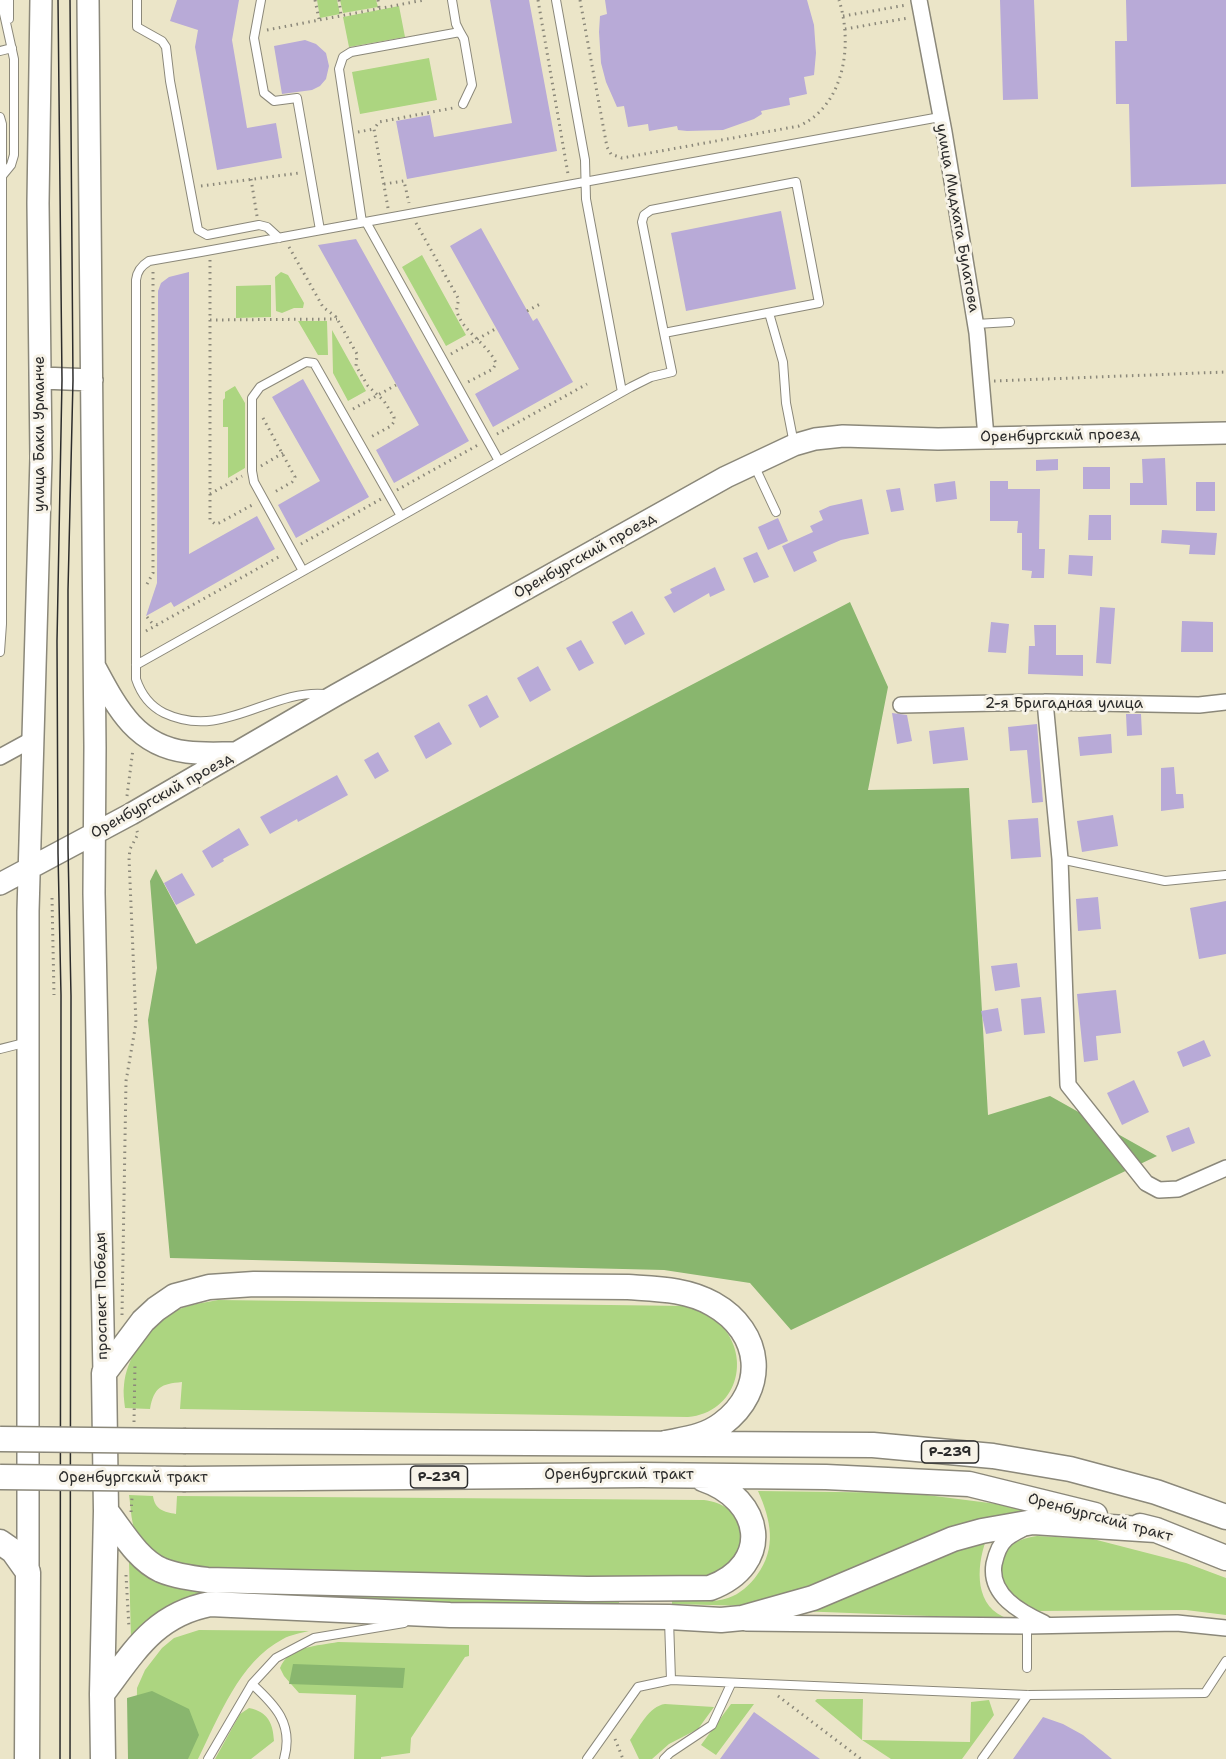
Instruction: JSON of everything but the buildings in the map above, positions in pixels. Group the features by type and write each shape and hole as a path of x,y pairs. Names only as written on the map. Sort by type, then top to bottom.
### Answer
{"main road":[{"name":"улица Баки Урманче","path":"29,868 41,458 42,378 38,203 41,0"},
{"path":"88,0 95,833"},
{"path":"42,378 92,380"},
{"name":"Оренбургский проезд","path":"0,884 95,833 336,695 753,463 794,445 815,439 843,436 938,439 1226,433"},
{"path":"94,664 124,718 140,733 157,744 188,753 238,753"},
{"name":"проспект Победы","path":"95,833 95,950 106,1511 102,1694 104,1759"},
{"path":"27,1759 29,868"},
{"path":"104,1373 143,1321 156,1309 175,1296 209,1287 254,1284 628,1287 664,1290 699,1298 727,1313 747,1337 754,1367 752,1385 746,1398 722,1425 693,1438 666,1443"},
{"name":"Р-239","path":"0,1439 873,1445 993,1456 1070,1469 1156,1492 1226,1517"},
{"path":"106,1511 147,1562 160,1570 179,1576 207,1580 575,1588 710,1588 724,1583 745,1564 753,1545 753,1526 741,1503 731,1492 718,1484 692,1475"},
{"name":"Оренбургский тракт","path":"0,1477 186,1479 692,1475 826,1477 969,1484 1156,1530 1226,1558"},
{"path":"102,1694 142,1642 164,1621 193,1608 210,1604 450,1615 669,1617 721,1620 742,1618 813,1598 963,1536 982,1531 1033,1522 1156,1530"},
{"path":"0,1542 13,1551 28,1572"}],"street":[{"name":"улица Мидхата Булатова","path":"914,2 940,117 975,324 986,437"},
{"path":"1045,702 1060,859 1068,1085 1146,1183 1159,1190 1178,1189 1226,1168"},
{"name":"2-я Бригадная улица","path":"901,705 1045,702 1199,705 1226,702"},
{"path":"0,757 33,739"},
{"path":"1033,1522 1005,1539 996,1553 993,1572 996,1587 1008,1601 1026,1615 1050,1626"},
{"path":"721,1620 758,1623 1028,1626 1177,1623 1226,1628"}],"lane":[{"path":"1,0 12,48 14,155 11,165 2,176"},
{"path":"9,0 9,35"},
{"path":"137,0 137,27 162,41 166,47 196,227 203,234 259,225 267,227 279,238"},
{"path":"261,0 254,34 264,93 274,101 296,96 320,230"},
{"path":"452,0 456,24 464,39 472,85 463,104"},
{"path":"556,0 585,160 586,199 622,392"},
{"path":"460,32 351,52 340,62 339,69 364,222 499,460"},
{"path":"0,51 12,48"},
{"path":"0,117 2,124 2,624 0,652"},
{"path":"336,695 322,693 301,695 226,719 200,722 171,716 158,710 150,703 138,685 136,665 136,280 140,268 153,261 940,117"},
{"path":"136,665 622,392 651,377 672,372 663,333 642,222 644,215 651,210 796,182 819,303 663,333"},
{"path":"769,313 783,362 786,403 794,445"},
{"path":"975,324 1010,322"},
{"path":"303,571 254,482 252,398 260,387 309,361 316,365 401,516"},
{"path":"753,463 776,512"},
{"path":"1060,859 1165,881 1226,874"},
{"path":"0,1048 28,1041"},
{"path":"208,1759 252,1683 276,1658 314,1638 450,1615"},
{"path":"669,1617 671,1680"},
{"path":"1027,1668 1028,1626"},
{"path":"587,1759 638,1687 671,1680 1028,1695 1205,1693 1226,1660"},
{"path":"252,1683 275,1705 285,1726 284,1759"},
{"path":"664,1759 712,1725 731,1684"},
{"path":"982,1759 1028,1695"}],"path":[{"path":"315,0 319,19"},
{"path":"339,0 341,15"},
{"path":"378,0 379,8"},
{"path":"254,34 272,28 424,0"},
{"path":"538,0 570,184"},
{"path":"580,0 607,147 611,154 619,158 799,126 809,121 826,105 834,91 844,61 845,29 839,0"},
{"path":"843,16 914,2"},
{"path":"845,29 911,18"},
{"path":"390,217 374,129 376,125 379,122 447,110 463,104"},
{"path":"189,187 310,172"},
{"path":"251,179 259,225"},
{"path":"384,184 405,182 411,213"},
{"path":"418,226 458,298 457,311 465,326 489,350 495,360 495,366 459,388"},
{"path":"292,250 323,307 337,319 357,354 357,367 368,386 386,403 394,417 391,426 360,443"},
{"path":"145,590 153,573 153,261"},
{"path":"210,261 210,520 215,524 292,482 295,477 252,398"},
{"path":"527,311 542,303"},
{"path":"210,320 337,319"},
{"path":"478,339 497,328"},
{"path":"981,378 994,381 1226,372"},
{"path":"136,637 587,384"},
{"path":"344,414 396,385"},
{"path":"145,612 149,620 158,625"},
{"path":"126,798 134,744"},
{"path":"122,1315 126,1081 136,1023 129,858 134,838 138,834 135,828"},
{"path":"52,898 54,994"},
{"path":"125,1570 129,1634"},
{"path":"762,1684 861,1759"},
{"path":"610,1727 623,1759"}],"green space":[{"path":"317,0 337,0 340,14 320,18"},
{"path":"340,0 376,0 378,7 343,13"},
{"path":"399,6 405,37 349,47 343,17"},
{"path":"429,58 437,100 360,114 352,72"},
{"path":"422,255 466,335 446,346 402,267"},
{"path":"281,272 288,275 304,303 303,308 294,308 282,313 276,311 275,277"},
{"path":"271,285 271,317 236,318 236,286"},
{"path":"298,321 327,321 328,355 318,355"},
{"path":"332,330 366,391 348,401 333,373"},
{"path":"235,386 245,403 245,468 228,478 228,427 223,427 223,400 225,392"},
{"path":"850,602 888,687 868,790 969,788 988,1115 1050,1096 1157,1156 791,1330 750,1283 664,1270 170,1258 148,1020 157,968 150,881 156,869 196,944"},
{"path":"218,1300 687,1306 705,1313 720,1324 736,1352 737,1367 728,1395 718,1406 705,1413 688,1417 180,1409 182,1382 169,1384 156,1391 150,1409 125,1408 124,1388 128,1366 150,1331 165,1317 177,1310"},
{"path":"758,1491 911,1493 1060,1512 784,1598 750,1606 672,1604 672,1599 708,1601 728,1598 741,1592 754,1579 763,1565 770,1544 769,1523"},
{"path":"129,1495 153,1496 161,1510 176,1514 177,1496 704,1500 717,1503 733,1513 740,1524 742,1537 740,1555 711,1578 188,1575 161,1559 138,1538 133,1523"},
{"path":"1037,1536 1093,1539 1186,1563 1226,1578 1226,1615 1186,1610 1037,1611 1028,1609 1002,1588 1001,1568 1006,1552 1011,1546 1026,1538"},
{"path":"986,1540 980,1563 984,1597 989,1606 998,1614 1009,1619 797,1611 930,1558"},
{"path":"129,1562 148,1576 165,1584 183,1590 207,1593 615,1598 619,1599 619,1603 617,1606 208,1597 131,1640"},
{"path":"199,1630 309,1631 283,1639 254,1662 232,1692 198,1759 136,1759 137,1688 145,1670 162,1648 174,1638"},
{"path":"338,1642 469,1645 469,1656 465,1657 411,1738 410,1753 381,1757 381,1759 354,1759 356,1695 299,1693 284,1676 280,1668 290,1655 304,1648"},
{"path":"293,1664 405,1668 403,1688 289,1684"},
{"path":"152,1691 189,1709 199,1735 188,1759 128,1759 127,1698"},
{"path":"817,1699 863,1699 862,1740 815,1701"},
{"path":"989,1700 994,1715 962,1759 891,1759 862,1740 970,1742 971,1702"},
{"path":"665,1704 714,1707 698,1729 669,1744 652,1759 639,1759 630,1740 649,1713"},
{"path":"731,1704 754,1704 716,1755 701,1745"},
{"path":"249,1708 265,1715 271,1724 274,1741 251,1759 215,1759 240,1714"}],"tram line":[{"path":"58,0 62,380 57,641 61,995 60,1759"},
{"path":"70,0 73,380 68,590 68,848 71,996 70,1759"}]}
